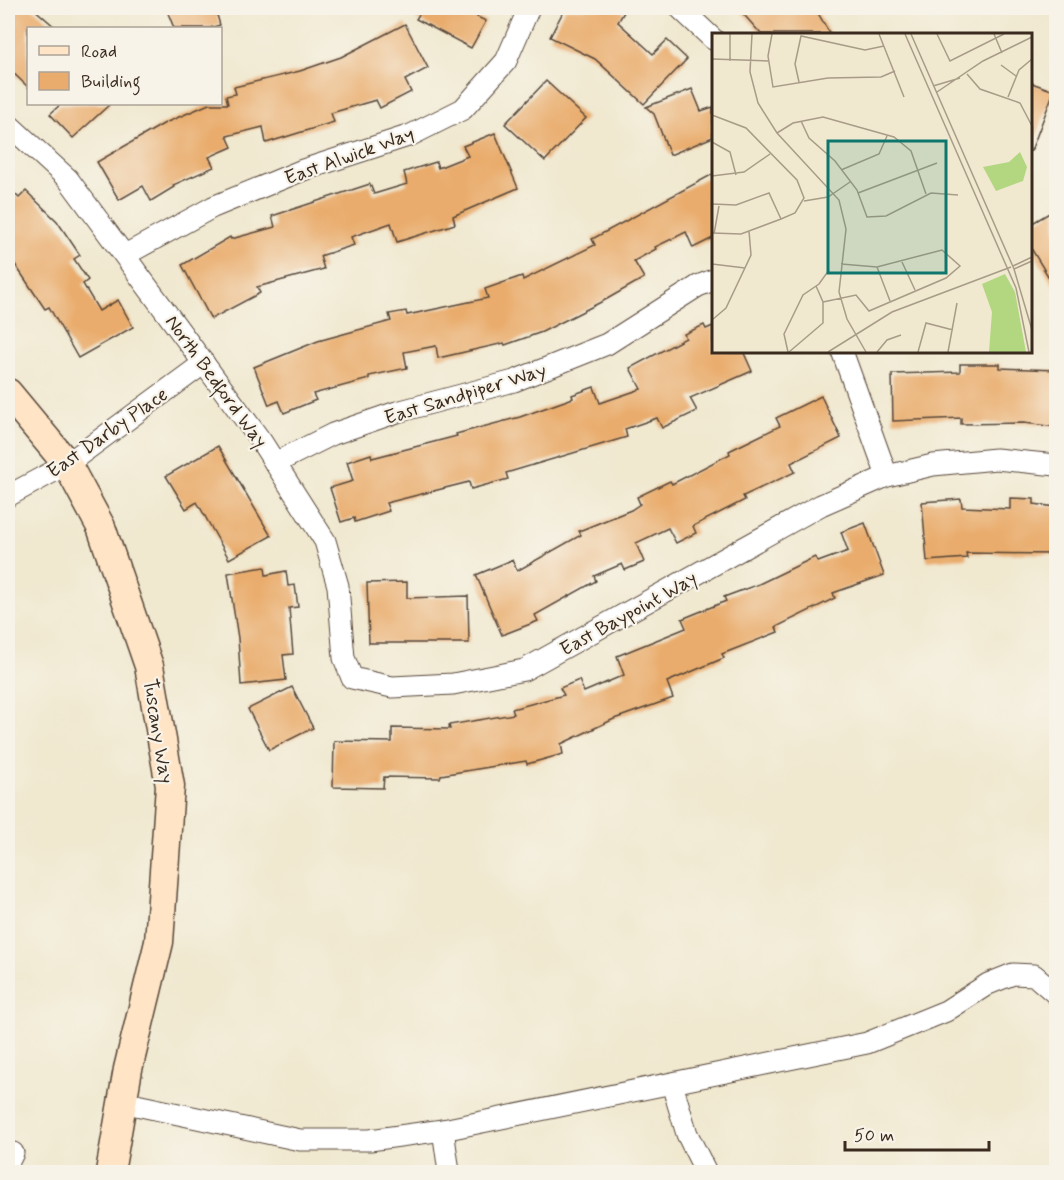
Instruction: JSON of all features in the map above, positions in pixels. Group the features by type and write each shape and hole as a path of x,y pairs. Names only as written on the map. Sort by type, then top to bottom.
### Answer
{"street":[{"name":"East Alwick Way","path":"125,255 213,207 303,170 411,135 463,109 506,61 529,8"},
{"path":"680,8 712,38"},
{"name":"North Bedford Way","path":"8,124 68,179 275,463 325,541 338,586 344,657 352,678"},
{"name":"East Sandpiper Way","path":"275,463 333,434 398,412 513,381 607,344 698,286 712,280"},
{"path":"842,352 887,476"},
{"name":"East Darby Place","path":"8,496 67,464 204,363"},
{"name":"Tuscany Way","path":"8,393 67,464 101,527 149,666 170,786 159,942 122,1102 110,1173"},
{"name":"East Baypoint Way","path":"352,678 392,687 453,684 524,670 821,505 887,476 933,465 996,459 1056,465"},
{"path":"122,1102 300,1140 370,1140 443,1130 867,1043 946,1011 988,984 1013,974 1034,975 1056,994"},
{"path":"672,1084 687,1134 706,1173"},
{"path":"443,1130 449,1173"}],"building":[{"path":"8,8 33,8 55,27 27,27 27,86 8,68"},
{"path":"166,8 215,8 220,25 213,27 174,27"},
{"path":"423,8 482,8 477,17 486,21 471,48 416,19"},
{"path":"565,8 615,8 624,12 618,22 653,54 667,40 687,59 644,104 595,59 550,37"},
{"path":"738,8 815,8 829,33 760,33"},
{"path":"405,24 428,68 405,80 411,92 380,108 376,100 331,113 334,122 266,143 263,127 227,136 232,147 209,157 214,167 173,185 174,187 151,201 143,186 119,200 97,162 165,123 207,105 228,104 226,96 236,94 234,87 300,71 341,57"},
{"path":"546,81 586,118 545,161 505,124"},
{"path":"1031,83 1054,91 1031,151"},
{"path":"692,89 701,111 712,107 712,137 670,155 654,114 646,107"},
{"path":"60,105 109,105 73,138 50,114"},
{"path":"495,133 518,188 453,216 455,224 397,242 391,223 351,237 354,245 320,256 324,269 257,287 260,293 211,319 182,265 230,237 231,239 275,227 272,216 370,184 374,194 407,184 404,172 436,162 438,168 468,156 463,146"},
{"path":"712,175 712,238 693,248 686,232 655,247 656,249 634,261 644,278 607,299 542,332 505,345 504,343 438,358 436,346 404,352 407,368 369,376 369,379 313,394 316,400 284,413 279,401 269,405 254,367 318,341 391,321 389,314 406,311 407,315 488,298 485,289 522,276 523,280 595,245 592,239"},
{"path":"8,187 19,198 26,191 57,221 80,255 74,259 88,280 83,284 99,311 118,300 133,327 78,358 49,307 45,309 8,254"},
{"path":"1056,209 1056,289 1031,248 1031,224"},
{"path":"704,325 706,329 712,326 712,352 743,352 752,371 690,398 697,411 662,428 657,418 625,429 627,437 506,473 508,479 471,489 469,482 386,503 389,511 355,522 354,518 341,522 330,488 353,481 347,462 371,454 372,458 457,436 456,434 520,417 573,398 572,395 594,387 600,403 641,389 630,368 686,338 684,334"},
{"path":"960,364 1000,364 1000,368 1056,370 1056,427 1024,423 961,424 961,418 893,421 892,374 960,372"},
{"path":"821,396 841,438 791,463 795,472 743,496 745,500 693,526 696,533 676,543 668,528 636,543 644,562 625,570 622,564 594,576 596,581 535,615 538,621 502,635 476,575 512,560 517,571 581,535 579,531 631,510 640,504 637,497 670,481 672,484 730,454 729,451 780,426 776,418"},
{"path":"218,446 271,536 229,559 197,502 186,509 166,476"},
{"path":"1010,498 1034,499 1034,504 1056,507 1056,554 966,553 967,558 927,561 922,502 961,499 962,507 1010,509"},
{"path":"865,523 884,575 833,593 835,598 776,627 778,632 722,654 724,658 667,682 673,698 614,719 561,744 563,754 527,764 526,761 441,775 440,778 384,777 383,788 333,787 334,741 392,742 392,728 450,729 449,725 514,714 512,709 564,695 560,688 579,680 584,692 624,675 617,656 686,628 682,619 726,601 724,597 759,584 815,557 818,562 848,551 841,532"},
{"path":"265,567 266,575 286,571 288,586 295,585 298,607 289,608 293,654 283,655 286,680 241,685 238,638 228,573"},
{"path":"407,582 407,598 468,596 469,643 369,643 367,583"},
{"path":"292,687 313,728 269,750 248,709"}]}
